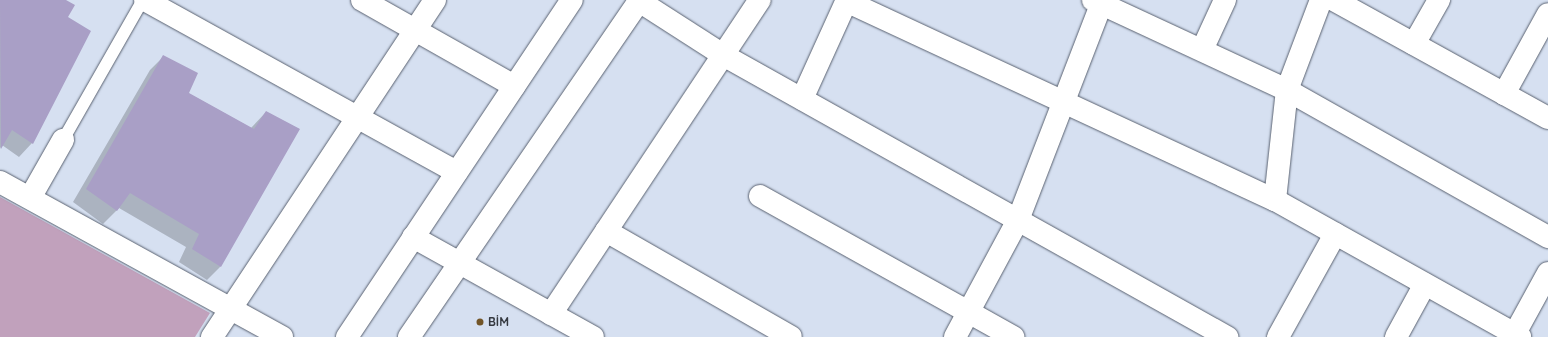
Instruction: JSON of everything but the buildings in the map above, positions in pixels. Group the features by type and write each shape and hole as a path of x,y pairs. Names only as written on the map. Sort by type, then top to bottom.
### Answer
{"street":[{"path":"144,0 457,172"},
{"path":"362,0 514,86"},
{"path":"212,337 435,0"},
{"path":"347,337 572,0"},
{"path":"410,337 640,0 723,55 1227,337"},
{"path":"551,314 760,0"},
{"path":"1202,50 1225,0"},
{"path":"1275,200 1287,90 1321,0"},
{"path":"1334,0 1548,118"},
{"path":"1414,44 1439,0"},
{"path":"802,99 846,1 1275,200 1515,336 1548,273"},
{"path":"955,337 970,313 1018,220 1065,103 1099,1 1287,90 1548,237"},
{"path":"1504,94 1548,14"},
{"path":"30,198 63,140"},
{"path":"0,182 282,337"},
{"path":"760,196 1013,337"},
{"path":"606,231 791,337"},
{"path":"1278,337 1335,234"},
{"path":"413,237 461,262 593,337"},
{"path":"1396,337 1425,284"}],"lane":[{"path":"63,140 144,0"}],"shaded area":[{"path":"0,197 210,313 195,337 0,337"}],"place":[{"name":"BİM","path":"480,322"}]}
